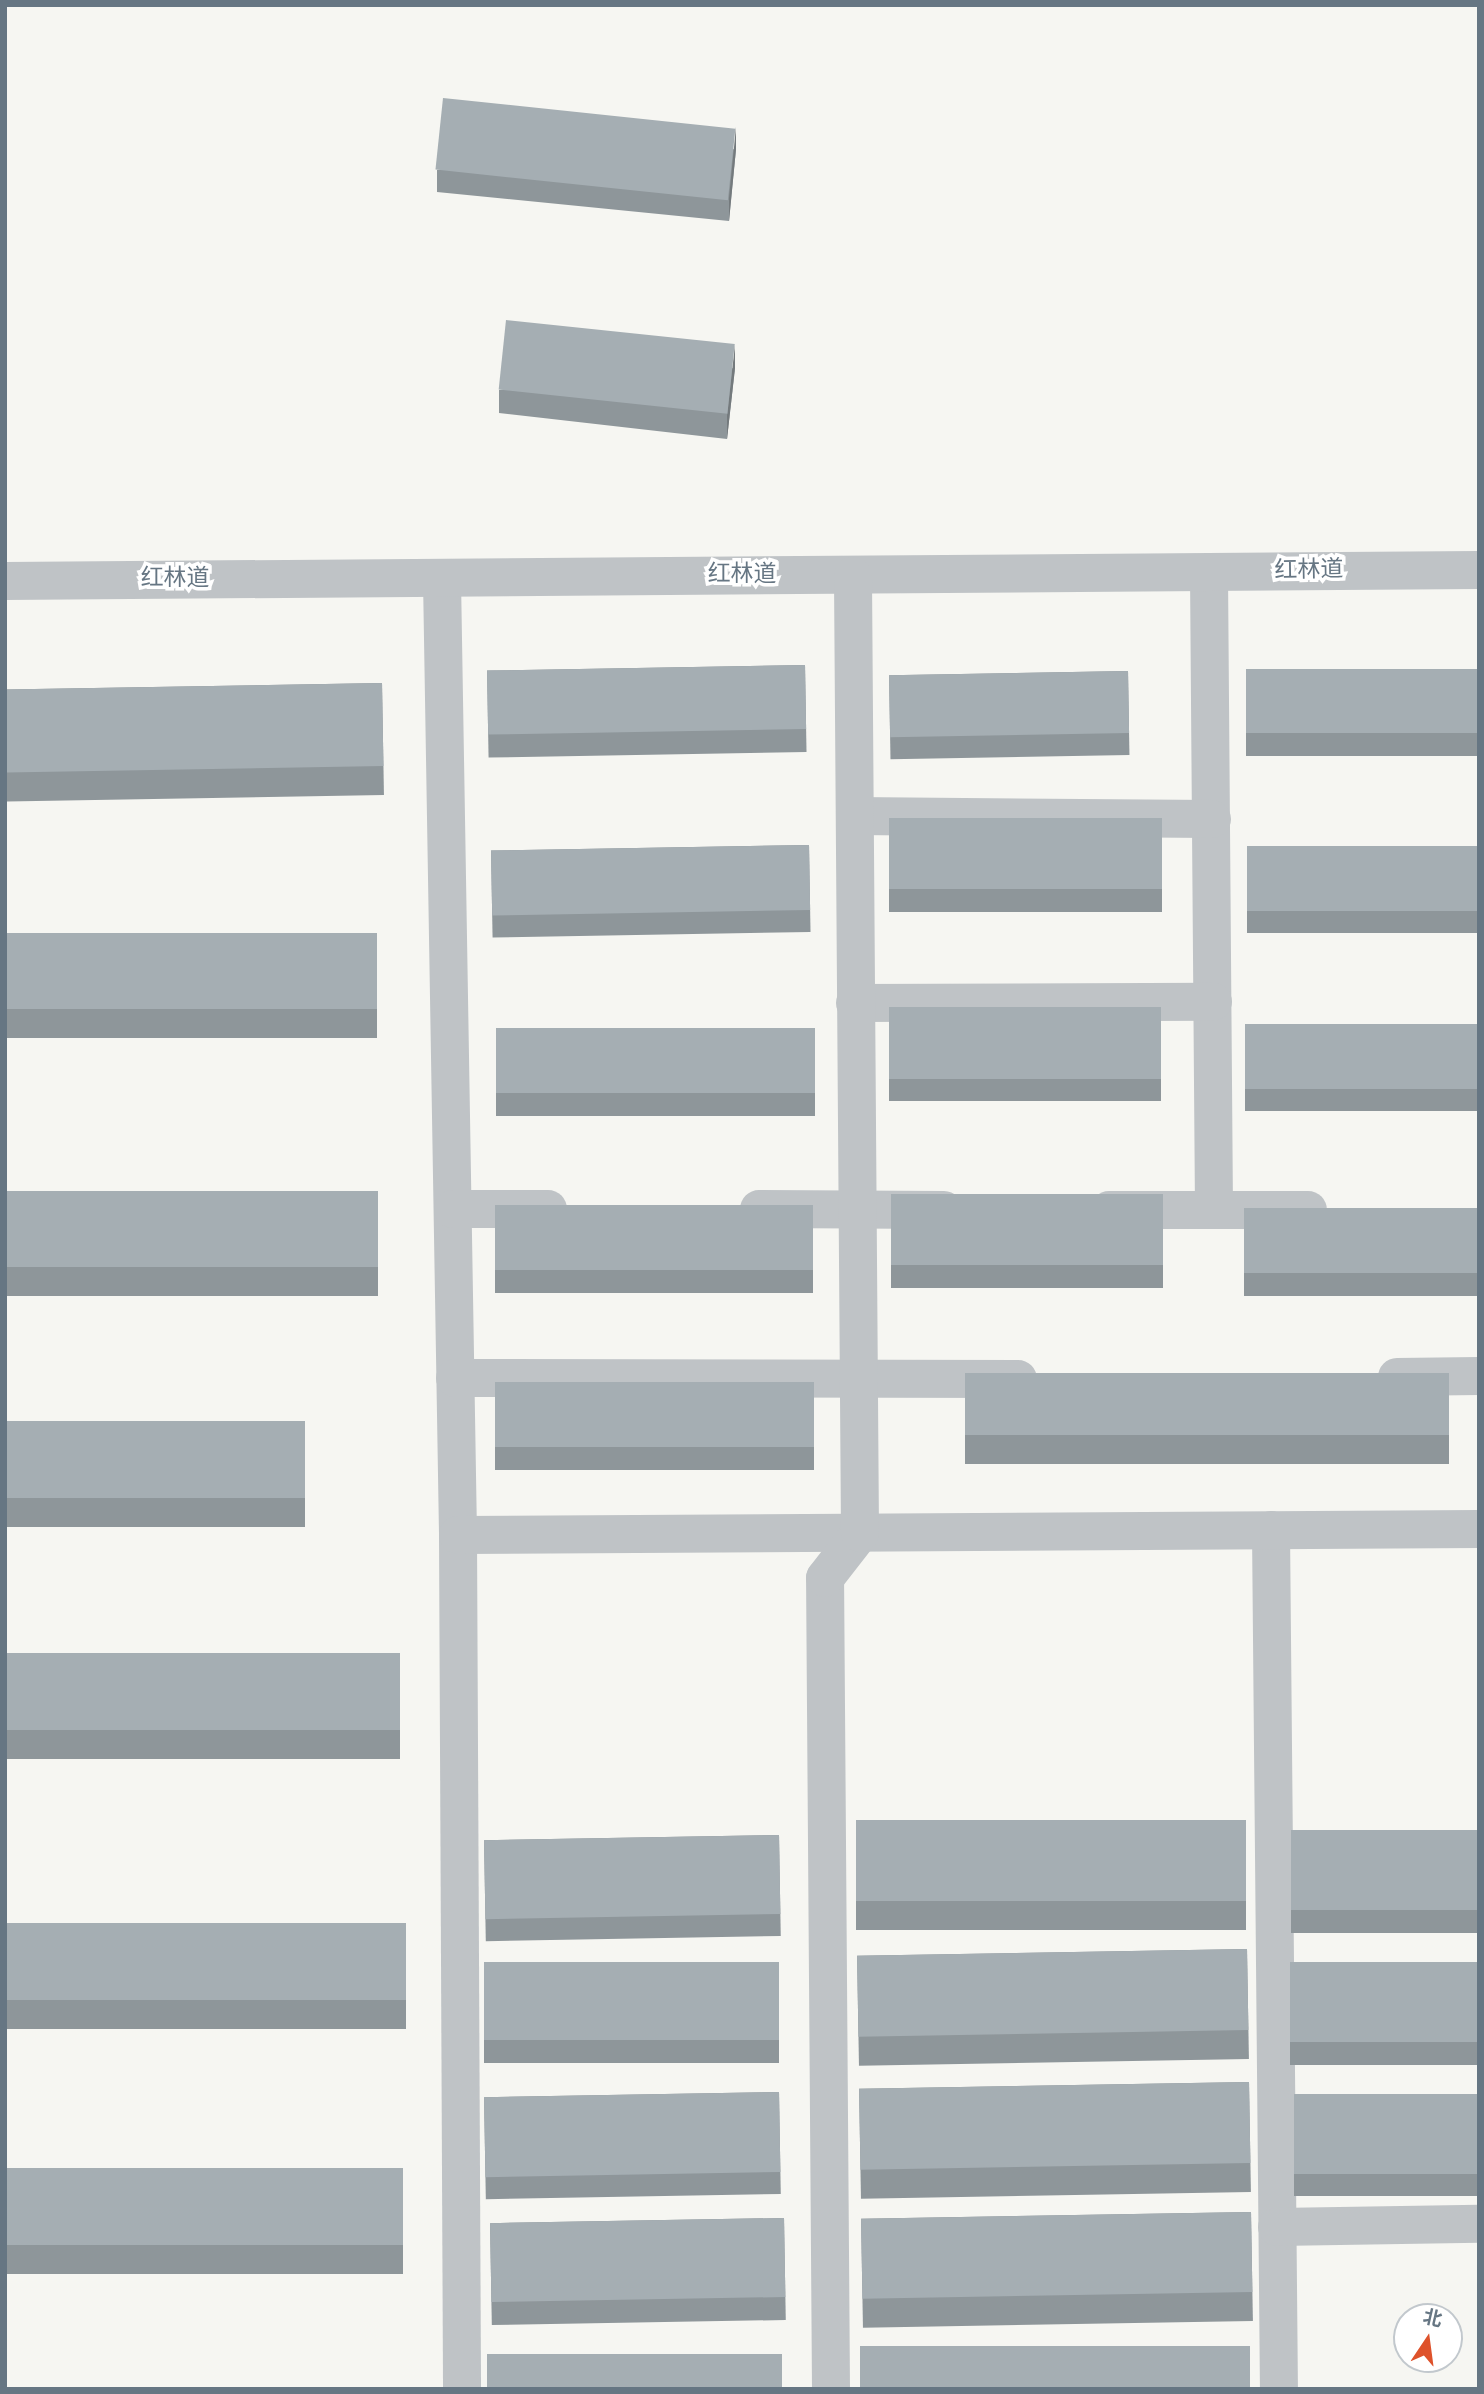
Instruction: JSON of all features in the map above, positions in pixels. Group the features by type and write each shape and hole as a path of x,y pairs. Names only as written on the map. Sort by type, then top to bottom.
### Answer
{"street":[{"name":"红林道","path":"5,581 1479,570"},
{"path":"1209,573 1214,1210"},
{"path":"831,2389 825,1577 860,1533 853,576"},
{"path":"442,579 458,1535 462,2389"},
{"path":"855,816 1212,819"},
{"path":"855,1003 1213,1015 1255,1029"},
{"path":"453,1209 578,1209"},
{"path":"718,1209 981,1210"},
{"path":"1077,1210 1340,1210"},
{"path":"1355,1377 1479,1376"},
{"path":"455,1378 1052,1379"},
{"path":"458,1535 1479,1529"},
{"path":"1271,1530 1279,2389"},
{"path":"1277,2227 1479,2224"}],"building":[{"path":"443,98 735,129 728,200 435,170"},
{"path":"506,320 735,344 727,414 499,390"},
{"path":"805,665 806,729 488,735 487,671"},
{"path":"1246,669 1479,669 1479,733 1246,733"},
{"path":"1128,671 1129,733 890,737 889,675"},
{"path":"382,683 383,766 7,773 5,690"},
{"path":"889,818 1162,818 1162,889 889,889"},
{"path":"809,845 810,910 492,916 491,851"},
{"path":"1247,846 1479,846 1479,911 1247,911"},
{"path":"5,933 377,933 377,1009 5,1009"},
{"path":"889,1007 1161,1007 1161,1079 889,1079"},
{"path":"1245,1024 1479,1024 1479,1089 1245,1089"},
{"path":"496,1028 815,1028 815,1093 496,1093"},
{"path":"5,1191 378,1191 378,1267 5,1267"},
{"path":"891,1194 1163,1194 1163,1265 891,1265"},
{"path":"495,1205 813,1205 813,1270 495,1270"},
{"path":"1244,1208 1479,1208 1479,1273 1244,1273"},
{"path":"965,1373 1449,1373 1449,1435 965,1435"},
{"path":"495,1382 814,1382 814,1447 495,1447"},
{"path":"5,1421 305,1421 305,1498 5,1498"},
{"path":"5,1653 400,1653 400,1730 5,1730"},
{"path":"856,1820 1246,1820 1246,1901 856,1901"},
{"path":"1291,1830 1479,1830 1479,1910 1291,1910"},
{"path":"779,1835 780,1914 485,1919 484,1840"},
{"path":"5,1923 406,1923 406,2000 5,2000"},
{"path":"1247,1949 1248,2030 858,2037 857,1956"},
{"path":"484,1962 779,1962 779,2040 484,2040"},
{"path":"1290,1962 1479,1962 1479,2042 1290,2042"},
{"path":"1249,2082 1250,2163 860,2170 859,2089"},
{"path":"779,2092 780,2172 485,2177 484,2097"},
{"path":"1294,2094 1479,2094 1479,2174 1294,2174"},
{"path":"5,2168 403,2168 403,2245 5,2245"},
{"path":"1251,2212 1252,2292 862,2299 861,2219"},
{"path":"784,2218 785,2297 491,2302 490,2223"},
{"path":"860,2346 1250,2346 1250,2389 860,2389"},
{"path":"487,2354 782,2354 782,2389 487,2389"}]}
